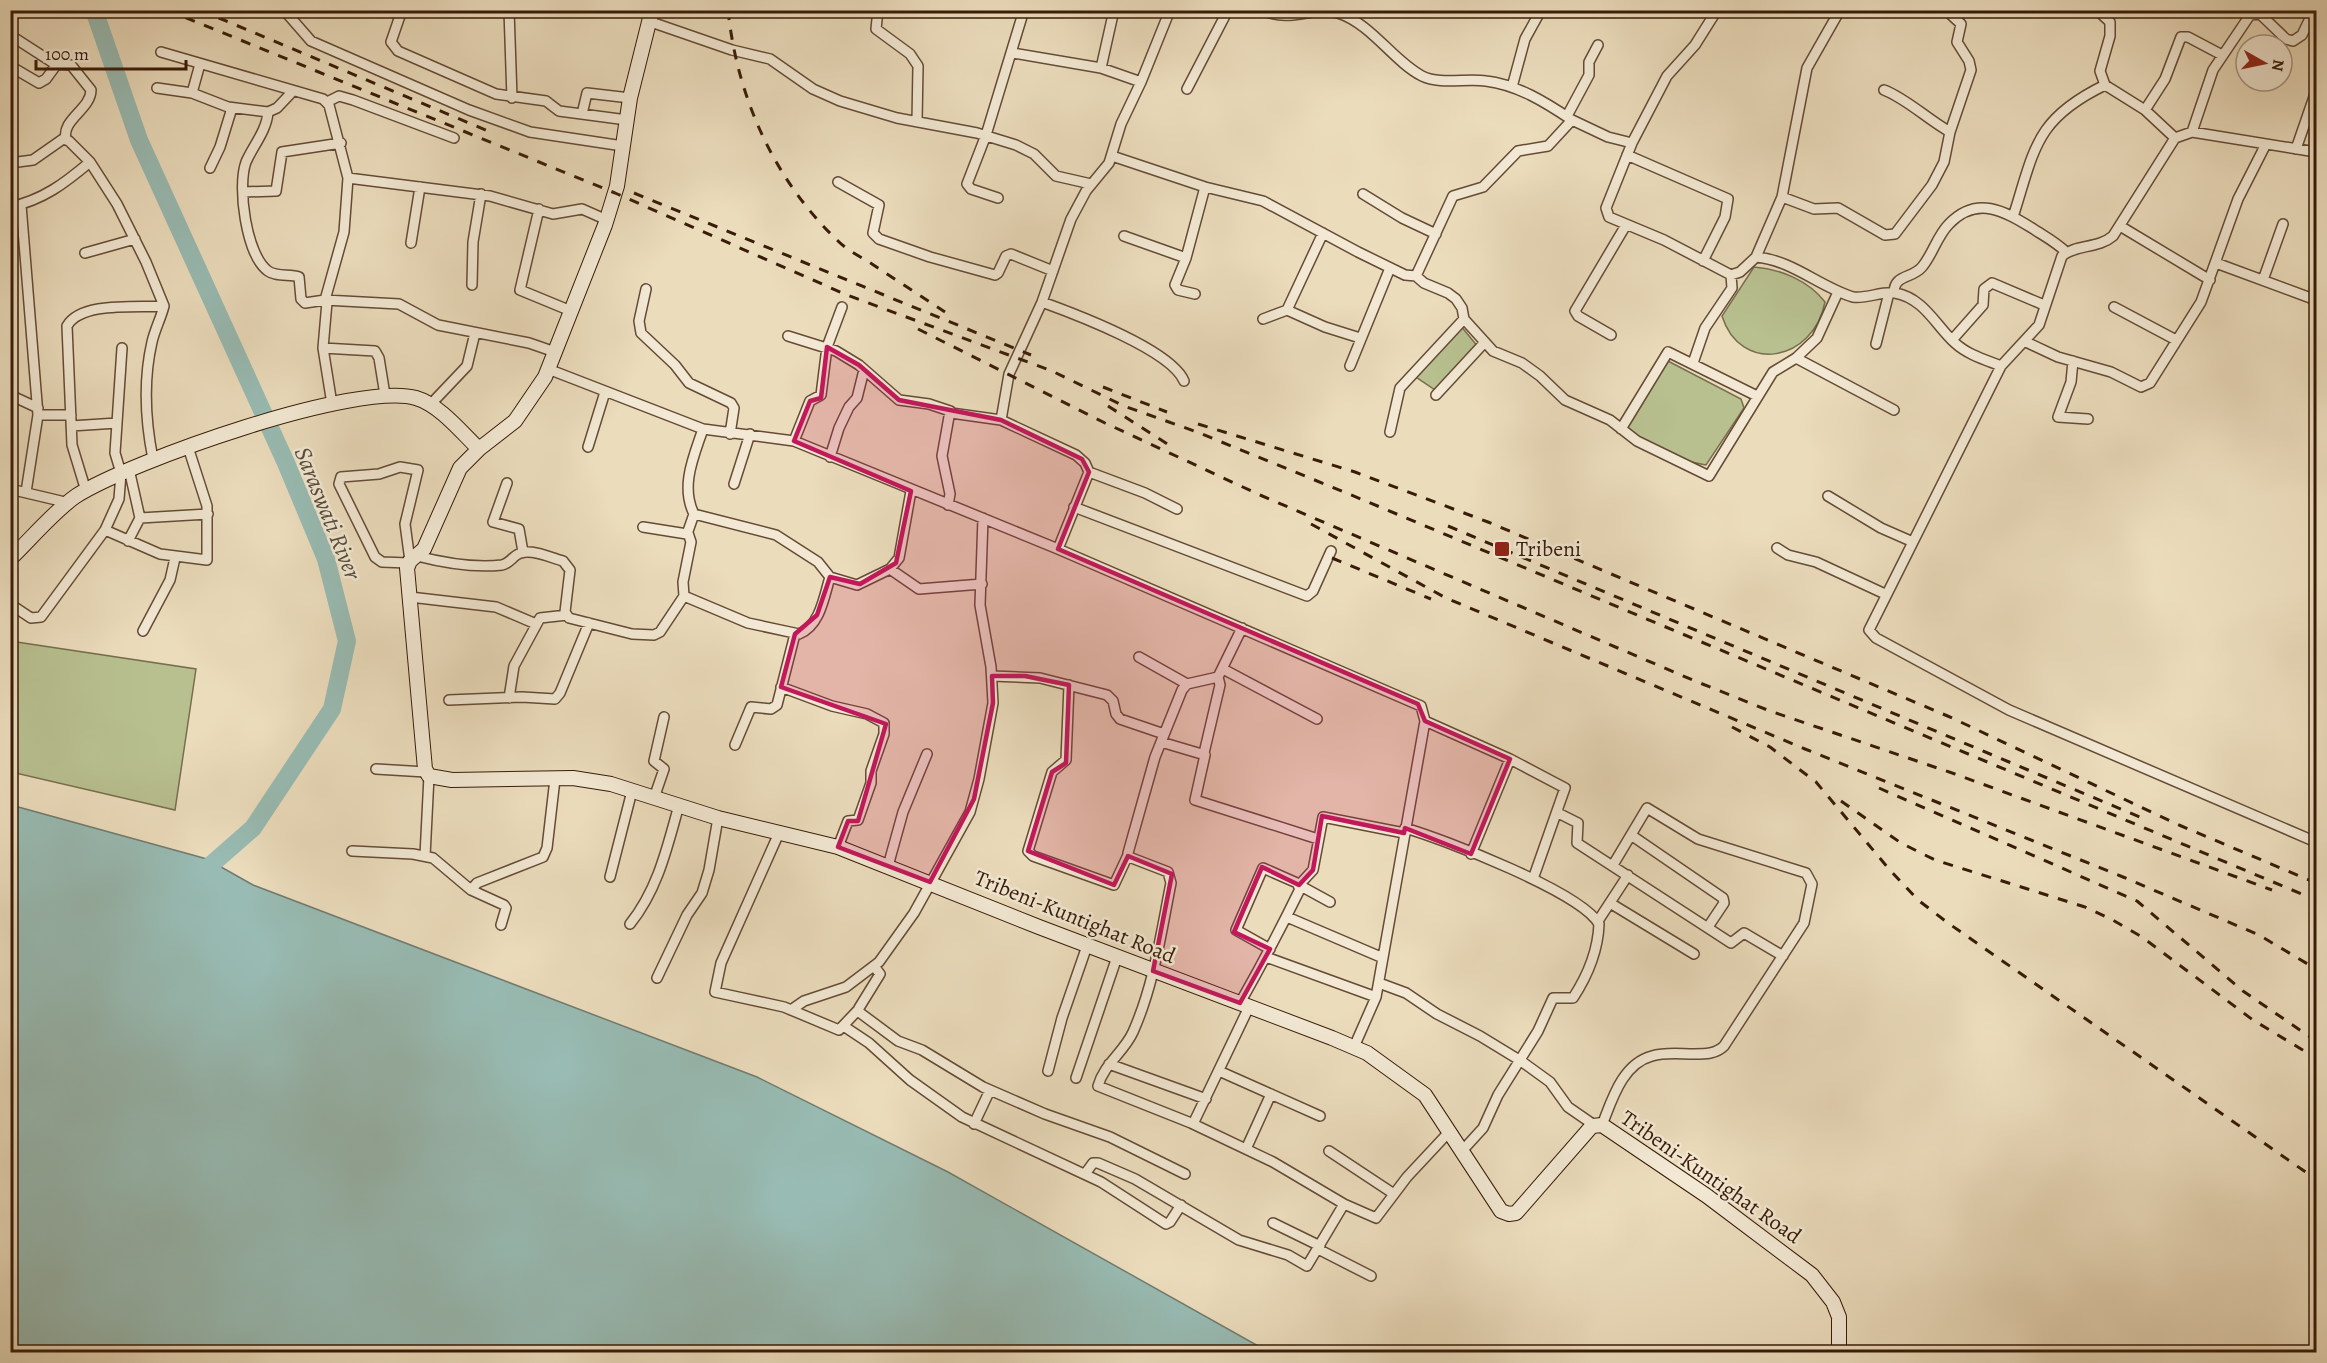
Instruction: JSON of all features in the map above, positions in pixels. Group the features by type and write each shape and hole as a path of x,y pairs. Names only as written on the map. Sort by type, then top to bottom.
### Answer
{"main road":[{"path":"428,774 410,597 412,560 424,549 460,468 479,449 515,421 548,369 607,220 617,186 630,98 651,16"},
{"path":"10,559 69,502 125,471 221,436 353,398 400,394 420,399 430,405 479,449"},
{"name":"Tribeni-Kuntighat Road","path":"428,774 452,780 555,778 611,784 718,818 838,847 1087,946 1354,1047 1367,1053 1425,1095 1501,1210 1509,1214 1516,1212 1598,1125 1707,1196 1812,1275 1833,1302 1839,1317 1839,1353"}],"street":[{"path":"284,10 311,41 469,111 530,132 623,146"},
{"path":"402,10 391,42 398,51 465,83 513,98 546,101 559,111 627,120"},
{"path":"509,10 513,98"},
{"path":"878,10 876,29 910,54 918,66 917,122"},
{"path":"998,198 968,186 1024,10"},
{"path":"1101,68 1114,10"},
{"path":"1001,420 1009,374 1042,302 1071,219 1091,184 1106,168 1112,156 1121,124 1170,10"},
{"path":"1187,88 1228,10"},
{"path":"1262,10 1277,16 1325,11 1348,17 1427,78 1488,81 1512,87 1542,100 1570,118 1608,137 1632,143"},
{"path":"1512,87 1526,39 1540,10"},
{"path":"1717,10 1695,45 1667,76 1632,143 1605,212 1609,217 1664,240 1731,275 1740,272 1756,256 1782,197 1808,68 1840,10"},
{"path":"1782,197 1814,209 1838,208 1885,236 1892,235 1932,185 1944,162 1950,132 1971,70 1969,61 1958,42 1961,24 1946,10"},
{"path":"2097,10 2106,16 2110,28 2100,71 2105,85 2145,110 2175,138"},
{"path":"2192,132 2208,84 2222,55 2250,15 2260,14 2286,39 2293,41 2302,35 2314,10"},
{"path":"651,16 732,50 770,59 813,89 840,101 917,122 986,135 1027,150 1040,159 1050,172 1063,180 1091,184"},
{"path":"10,35 57,64 74,67 92,93 66,129 66,139 90,162 117,204 164,306 153,340 145,390 147,432 153,459"},
{"path":"2145,110 2165,80 2181,37 2188,37 2222,55"},
{"path":"1416,276 1453,196 1483,187 1518,151 1548,146 1570,118 1589,75 1589,62 1598,45"},
{"path":"161,52 327,102 339,96 353,100 454,138"},
{"path":"1012,53 1101,68 1141,82"},
{"path":"10,66 39,83 46,79 57,64"},
{"path":"192,93 200,64"},
{"path":"2013,217 2036,143 2047,126 2070,103 2105,85"},
{"path":"157,88 192,93 232,108 268,112 277,108 293,91"},
{"path":"1884,90 1900,97 1914,110 1950,132"},
{"path":"2296,149 2316,91"},
{"path":"582,114 587,93 630,98"},
{"path":"327,102 348,178 344,232 326,301 322,348 332,404"},
{"path":"210,168 220,147 232,108"},
{"path":"268,112 267,122 243,172 248,232 266,270 273,274 299,277 303,302 399,304 430,322 529,343 555,352"},
{"path":"2316,153 2192,132 2175,138 2120,226 2104,242 2066,252 2058,264 2039,325 2026,342 2001,366 1869,626 1871,634 1876,638 2009,710 2316,842"},
{"path":"10,164 33,160 54,144 66,139"},
{"path":"243,192 277,190 282,152 340,143"},
{"path":"2026,342 2073,361 2111,372 2135,385 2146,386 2198,308 2238,200 2266,144"},
{"path":"1628,155 1728,199 1725,217 1703,261"},
{"path":"1112,156 1205,187 1263,201 1390,268 1408,276 1416,276 1424,283 1448,293 1462,308 1464,319 1497,353 1522,363 1540,376 1565,400 1610,420 1637,441 1709,476 1773,372 1796,358 1817,338 1838,292"},
{"path":"10,207 21,205 56,189 90,162"},
{"path":"348,178 481,194 557,214 582,209 607,220"},
{"path":"838,182 879,205 873,233 879,239 930,257 995,275 1006,256 1011,254 1053,272"},
{"path":"411,243 420,187"},
{"path":"1195,294 1175,287 1186,258 1205,187"},
{"path":"472,285 473,242 481,194"},
{"path":"1363,194 1402,218 1436,234"},
{"path":"21,205 38,412 26,492"},
{"path":"1876,344 1895,282 1921,269 1944,230 1966,212 1988,207 2013,217 2066,252"},
{"path":"539,209 520,290 571,311"},
{"path":"2263,280 2283,224"},
{"path":"1611,335 1578,316 1575,311 1626,225"},
{"path":"2120,226 2210,280"},
{"path":"1287,310 1323,233"},
{"path":"1124,236 1186,258"},
{"path":"85,253 135,239"},
{"path":"1756,256 1781,262 1838,292 1859,298 1891,293 1919,305 1952,340 1966,351 2001,366"},
{"path":"2216,263 2316,300"},
{"path":"1350,366 1390,268"},
{"path":"1693,363 1708,321 1732,288 1731,275"},
{"path":"1952,340 1979,310 1984,301 1984,289 1992,283 2044,304"},
{"path":"645,289 639,321 641,333 675,365 689,383 731,403 734,408 730,434"},
{"path":"1042,302 1096,323 1148,350 1169,362 1184,381"},
{"path":"86,491 74,458 71,426 67,331 71,318 94,309 164,306"},
{"path":"794,441 810,401 821,395 827,347 842,307"},
{"path":"2114,307 2176,340"},
{"path":"1263,319 1287,310 1360,338"},
{"path":"1390,432 1400,388 1464,319"},
{"path":"430,405 467,366 475,333"},
{"path":"788,336 827,347 864,370 898,400 942,407 951,413 1001,420 1076,455 1085,463 1089,472 1138,490 1177,508"},
{"path":"1436,395 1485,342"},
{"path":"122,348 115,453 125,471 140,518 128,541"},
{"path":"322,348 375,351 379,358 385,395"},
{"path":"1621,429 1668,352 1757,396"},
{"path":"1796,358 1812,369 1845,382 1894,410"},
{"path":"2073,361 2071,382 2058,417 2088,419"},
{"path":"548,369 703,429 794,441 911,491 1058,549 1418,704 1423,710 1425,721 1404,830 1380,983 1376,998 1354,1047"},
{"path":"830,457 839,428 849,407 857,398 864,370"},
{"path":"588,447 605,392"},
{"path":"10,395 38,412 71,415"},
{"path":"948,505 950,494 942,456 951,413"},
{"path":"71,426 117,423"},
{"path":"509,698 514,666 542,616 567,615 632,634 654,635 663,630 684,596 683,582 691,542 688,533 694,514 688,480 703,429"},
{"path":"734,484 750,435"},
{"path":"105,530 146,550 176,558 207,560 208,514 188,447"},
{"path":"412,560 405,524 418,470 400,467 379,474 341,477 339,484 375,557 382,562 412,560 503,565 523,552 563,561 569,566 567,615"},
{"path":"10,604 31,618 41,617 105,530 118,499 125,471"},
{"path":"1058,549 1089,472"},
{"path":"507,483 493,522 519,529 523,552"},
{"path":"10,489 69,502"},
{"path":"694,514 784,539 818,562 830,577 857,585 890,569 902,552 911,491"},
{"path":"1828,496 1881,528 1913,542"},
{"path":"1074,507 1306,596 1312,591 1331,551"},
{"path":"140,518 208,514"},
{"path":"791,1010 804,1001 846,987 874,966 914,913 955,840 974,799 993,703 992,676 980,605 983,518"},
{"path":"643,526 688,533"},
{"path":"1777,548 1788,555 1816,562 1885,594"},
{"path":"142,631 170,580 176,558"},
{"path":"890,569 919,589 982,584"},
{"path":"684,596 748,623 795,634 806,631 818,615 830,577"},
{"path":"410,597 496,608 536,624"},
{"path":"449,700 555,699 560,693 589,623"},
{"path":"1242,628 1220,673 1220,685 1194,799 1318,839"},
{"path":"735,745 748,710 754,705 775,708 795,634"},
{"path":"1139,657 1187,684"},
{"path":"1069,685 1066,760 1052,772 1029,851 1033,856 1114,885 1128,855 1136,818 1162,738 1182,690 1187,684 1220,673 1317,719"},
{"path":"992,676 1025,676 1107,695 1113,700 1116,714 1120,719 1162,738 1204,753"},
{"path":"781,687 832,706 867,714 884,723 884,734 871,771 871,783 858,820 848,821 838,847"},
{"path":"654,798 664,769 654,761 664,717"},
{"path":"1425,721 1510,759 1565,788 1533,879"},
{"path":"888,866 903,812 927,754"},
{"path":"1471,854 1510,759"},
{"path":"376,769 428,774 425,856"},
{"path":"471,890 477,883 543,857 547,848 555,778"},
{"path":"610,877 632,791"},
{"path":"630,924 651,894 666,855 678,806"},
{"path":"1380,983 1406,993 1437,1014 1521,1061 1550,1082 1568,1107 1598,1125 1624,1077 1636,1064 1650,1056 1706,1053 1724,1046 1783,956 1807,913 1812,884 1806,873 1698,839 1647,808 1613,865"},
{"path":"1558,813 1578,823 1577,843 1667,903 1732,943 1745,933 1783,956"},
{"path":"1194,1124 1244,1005 1287,917 1299,885 1313,870 1324,816 1431,836 1533,879 1567,898 1598,921"},
{"path":"657,978 687,915 702,893 710,870 718,818"},
{"path":"779,833 721,963 716,993 791,1010 839,1030 845,1027 858,1010 879,974 874,966"},
{"path":"1631,835 1723,898 1724,903 1708,927"},
{"path":"352,851 425,856 436,859 449,873 471,890 505,906 501,925"},
{"path":"1128,855 1164,869 1171,879 1153,971 1134,1031 1109,1064 1098,1084 1100,1088 1194,1124 1284,1168 1373,1219 1414,1168 1449,1132"},
{"path":"1330,902 1265,868 1260,870 1236,930 1268,953 1376,998"},
{"path":"1462,1151 1483,1128 1498,1095 1521,1061 1553,998 1573,998 1590,971 1599,927 1598,921 1628,875"},
{"path":"1610,903 1694,954"},
{"path":"1287,917 1383,958"},
{"path":"1048,1071 1062,1018 1087,946"},
{"path":"1076,1078 1117,957"},
{"path":"858,1010 861,1015 898,1041 922,1050 990,1090 1046,1114 1110,1137 1185,1174"},
{"path":"845,1027 869,1043 921,1089 974,1124 1111,1188 1166,1224 1170,1222 1181,1205"},
{"path":"1109,1064 1206,1099"},
{"path":"1218,1071 1320,1116"},
{"path":"974,1124 990,1090"},
{"path":"1246,1149 1271,1094"},
{"path":"1329,1151 1394,1194"},
{"path":"1084,1174 1093,1163 1098,1163 1181,1205 1210,1225 1239,1240 1288,1255 1307,1266 1344,1204"},
{"path":"1274,1223 1371,1276"}],"highlighted area":[{"path":"827,347 859,365 899,400 1001,420 1082,459 1089,472 1058,549 1418,704 1425,721 1510,759 1471,854 1405,828 1404,833 1322,816 1313,870 1299,885 1262,867 1234,932 1270,949 1240,1003 1153,971 1172,874 1128,856 1114,885 1028,851 1052,772 1066,763 1069,685 1025,676 992,676 993,703 974,799 930,882 838,847 848,821 858,821 886,724 781,687 795,634 817,615 830,577 860,584 896,563 911,491 794,441 810,401 821,398"}],"green space":[{"path":"670,10 714,11 706,16"},
{"path":"1754,267 1774,270 1794,277 1811,288 1825,302 1818,322 1806,338 1792,349 1776,354 1759,353 1744,347 1731,335 1722,316"},
{"path":"1460,325 1479,348 1441,394 1413,375"},
{"path":"1666,360 1741,399 1744,408 1706,465 1671,457 1649,447 1639,441 1623,424"},
{"path":"10,641 196,669 175,810 11,772"}],"water":[{"path":"11,805 207,859 253,885 757,1077 948,1172 1269,1352 11,1352"}],"waterway":[{"name":"Saraswati River","path":"94,10 139,140 286,463 326,559 347,641 332,709 253,828 196,878"}],"railway":[{"path":"167,10 615,193 847,295 1052,371 1124,406 1197,432 1349,494 2316,900"},
{"path":"200,10 488,131"},
{"path":"728,10 740,74 750,105 777,164 795,191 815,217 842,244 945,312"},
{"path":"634,193 1031,355"},
{"path":"918,329 1105,423 1260,495 1695,681 1770,711 1955,774 2272,890"},
{"path":"1103,387 1167,412"},
{"path":"1108,406 1169,445"},
{"path":"1198,424 1355,472 1488,522 1950,717 2179,825 2316,883"},
{"path":"1311,524 1446,598 1805,749 2123,877 2259,935 2316,969"},
{"path":"1448,526 2147,820"},
{"path":"1332,558 1431,599"},
{"path":"1732,727 1770,747 1816,782 1918,900 2307,1173"},
{"path":"1879,788 2137,901 2243,991 2316,1041"},
{"path":"1841,801 1901,843 1935,860 2085,907 2111,919 2142,937 2253,1020 2316,1058"}],"place":[{"name":"Tribeni","path":"1502,549"}]}
